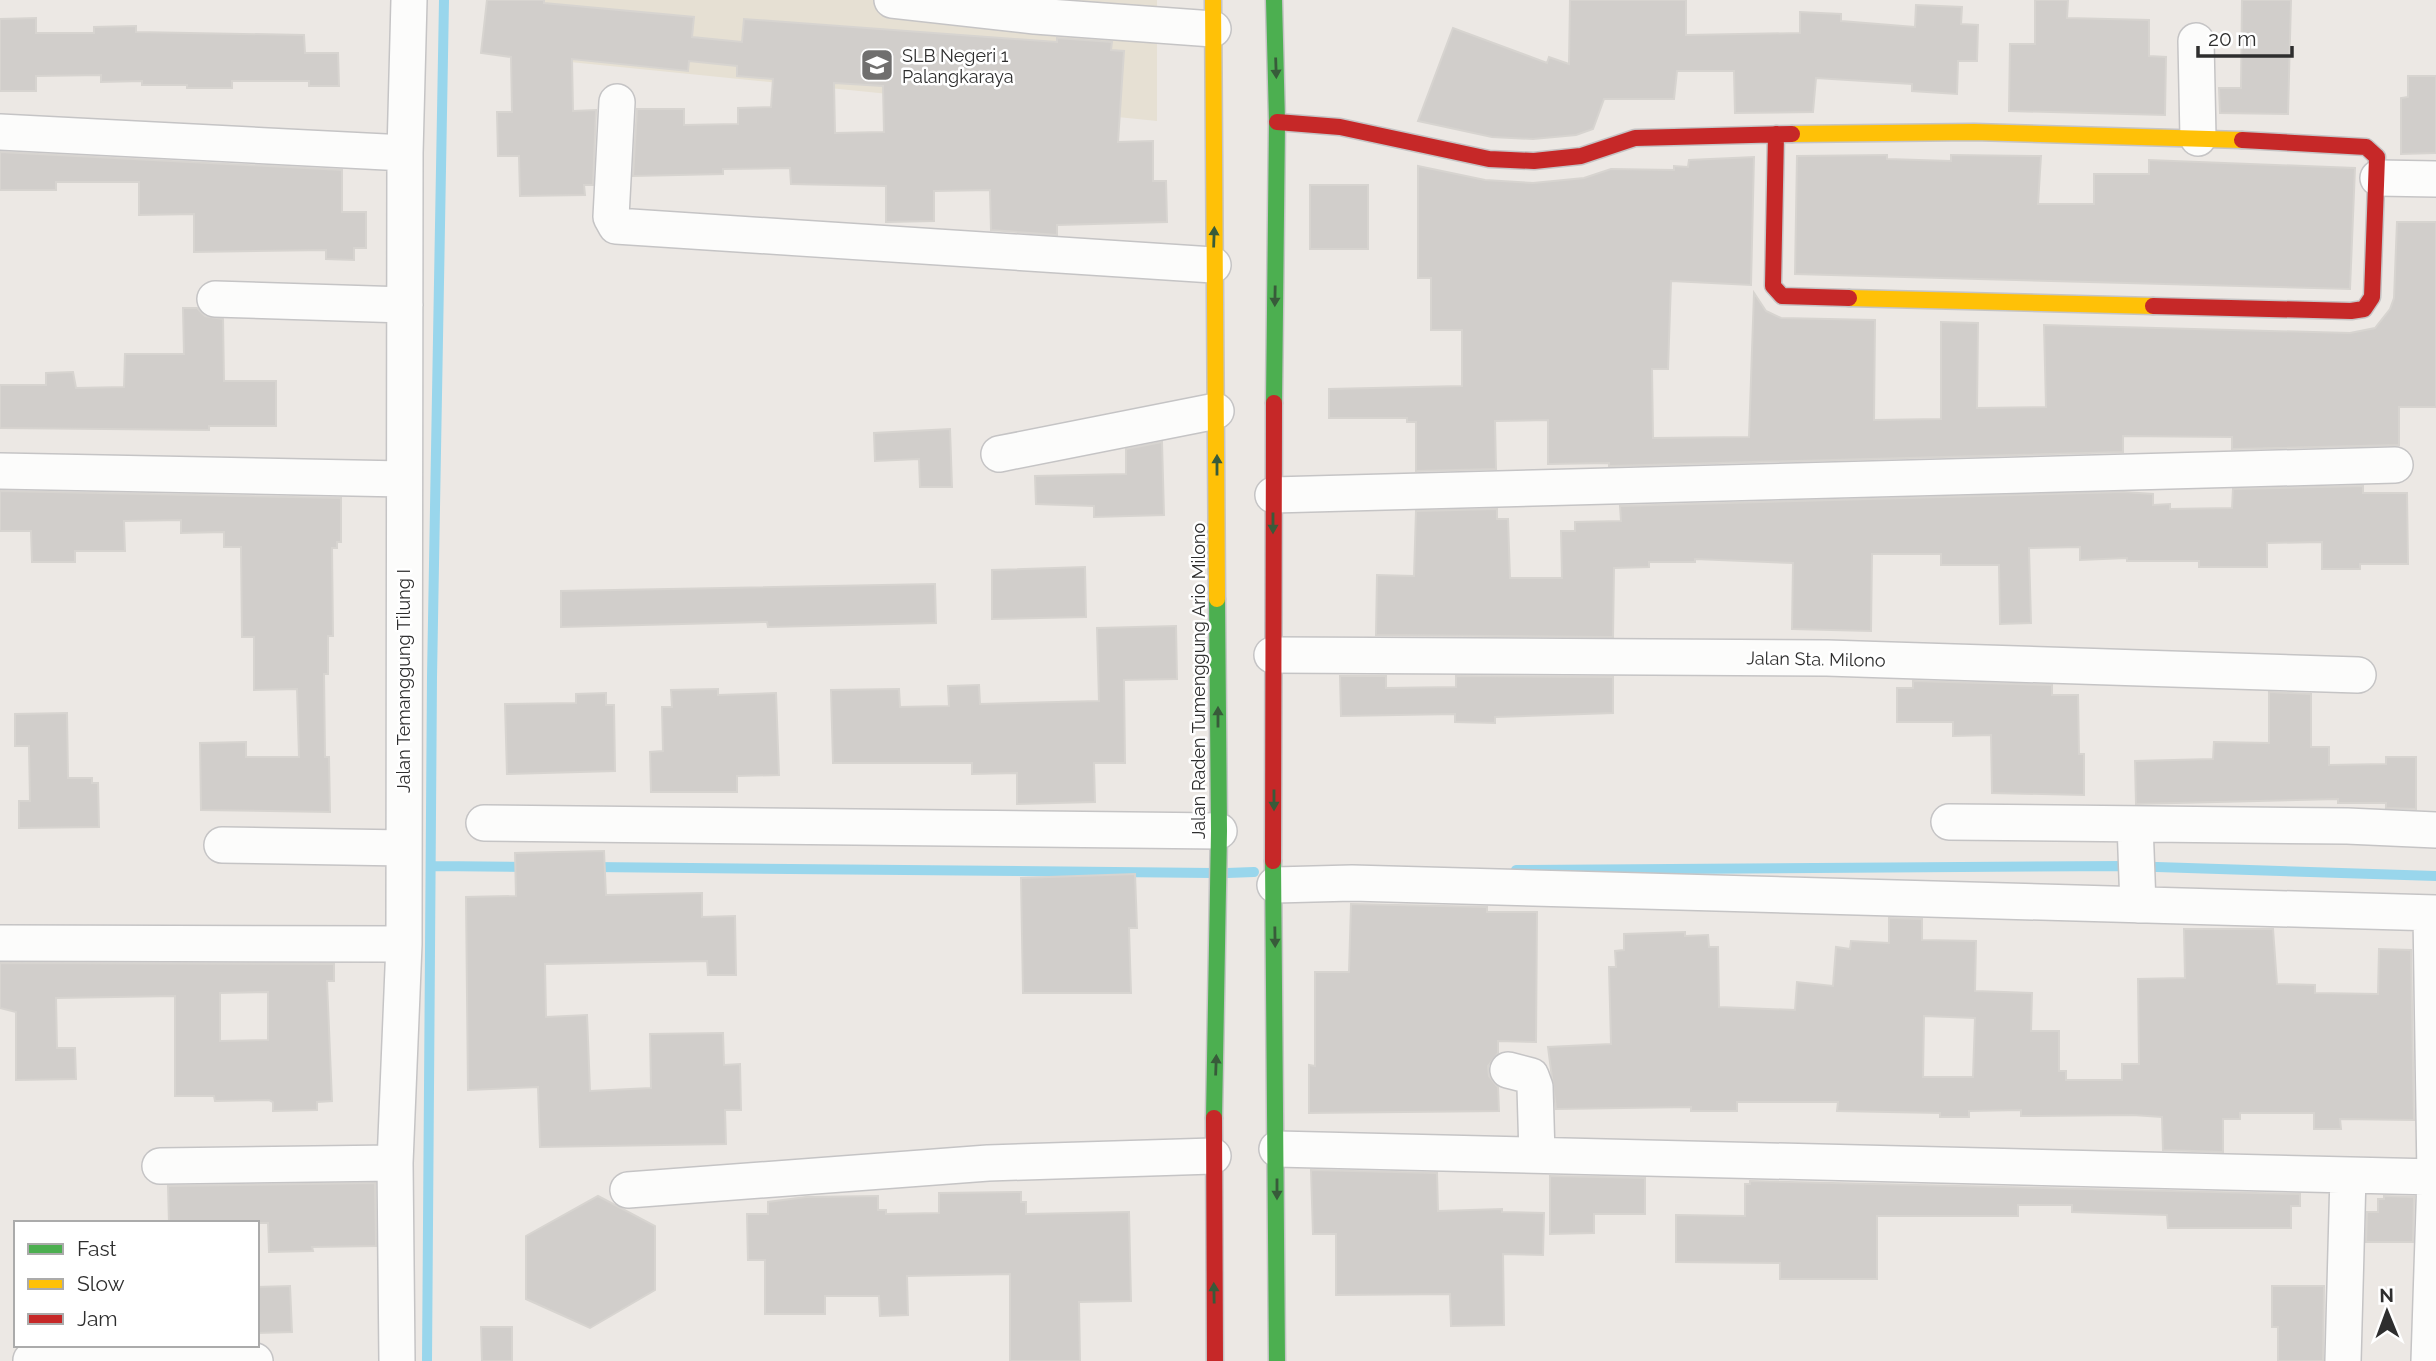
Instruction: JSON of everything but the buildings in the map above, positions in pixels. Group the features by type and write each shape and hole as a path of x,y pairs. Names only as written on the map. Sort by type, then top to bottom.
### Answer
{"main road":[{"path":"1274,0 1277,122 1272,655 1267,766 1275,877 1277,1361"},
{"name":"Jalan Raden Tumenggung Ario Milono","path":"1213,15 1216,153 1213,265 1225,766 1219,833 1213,1156 1215,1361"},
{"path":"1277,122 1340,127 1489,159 1510,161 1581,156 1635,138 1776,134 1974,132 2198,138 2366,147 2377,157 2378,178 2372,297 2370,304 2357,311 1782,296 1773,286 1776,134"}],"street":[{"name":"Jalan Temanggung Tilung I","path":"397,1361 395,1163 404,944 403,479 409,0"},
{"path":"892,0 1035,16 1213,15"},
{"path":"2196,41 2198,138"},
{"path":"617,102 611,217 616,226 1213,265"},
{"path":"0,132 405,153"},
{"path":"2378,178 2436,179"},
{"path":"215,299 405,305"},
{"path":"999,454 1216,411"},
{"path":"1273,495 2395,465"},
{"path":"0,471 403,479"},
{"name":"Jalan Sta. Milono","path":"1272,655 1827,658 2358,675"},
{"path":"1949,822 2137,861 2434,913 2435,1177 2429,1361"},
{"path":"484,823 1219,833"},
{"path":"1275,877 1352,883 2137,861 2436,830"},
{"path":"222,845 404,848"},
{"path":"0,943 404,944"},
{"path":"1508,1070 1531,1076 1535,1087 1537,1155"},
{"path":"1277,1149 2435,1177"},
{"path":"628,1191 988,1163 1213,1156"},
{"path":"160,1166 395,1163"},
{"path":"2343,1361 2348,1175"},
{"path":"31,1360 230,1354 255,1361"}],"shaded area":[{"name":"SLB Negeri 1 Palangkaraya","path":"487,0 1157,0 1157,121 481,53"}],"waterway":[{"path":"427,1361 432,677 444,0"},
{"path":"432,866 526,867"},
{"path":"1516,870 2126,866 2436,876"},
{"path":"593,867 1212,873"},
{"path":"1227,873 1254,872"}],"traffic: fast":[{"path":"1274,0 1277,122 1274,403"},
{"path":"1214,1118 1219,831 1217,599"},
{"path":"1273,861 1277,1361"}],"traffic: slow":[{"path":"1213,0 1217,599"},
{"path":"1792,134 1974,132 2242,140"},
{"path":"1849,298 2153,306"}],"traffic: jam":[{"path":"1277,122 1340,127 1489,159 1534,161 1581,156 1635,138 1792,134"},
{"path":"1776,134 1773,286 1782,296 1849,298"},
{"path":"2153,306 2351,311 2364,309 2372,297 2377,157 2366,147 2242,140"},
{"path":"1273,861 1274,403"},
{"path":"1214,1118 1215,1361"}],"place":[{"name":"SLB Negeri 1 Palangkaraya","path":"877,65"}]}
